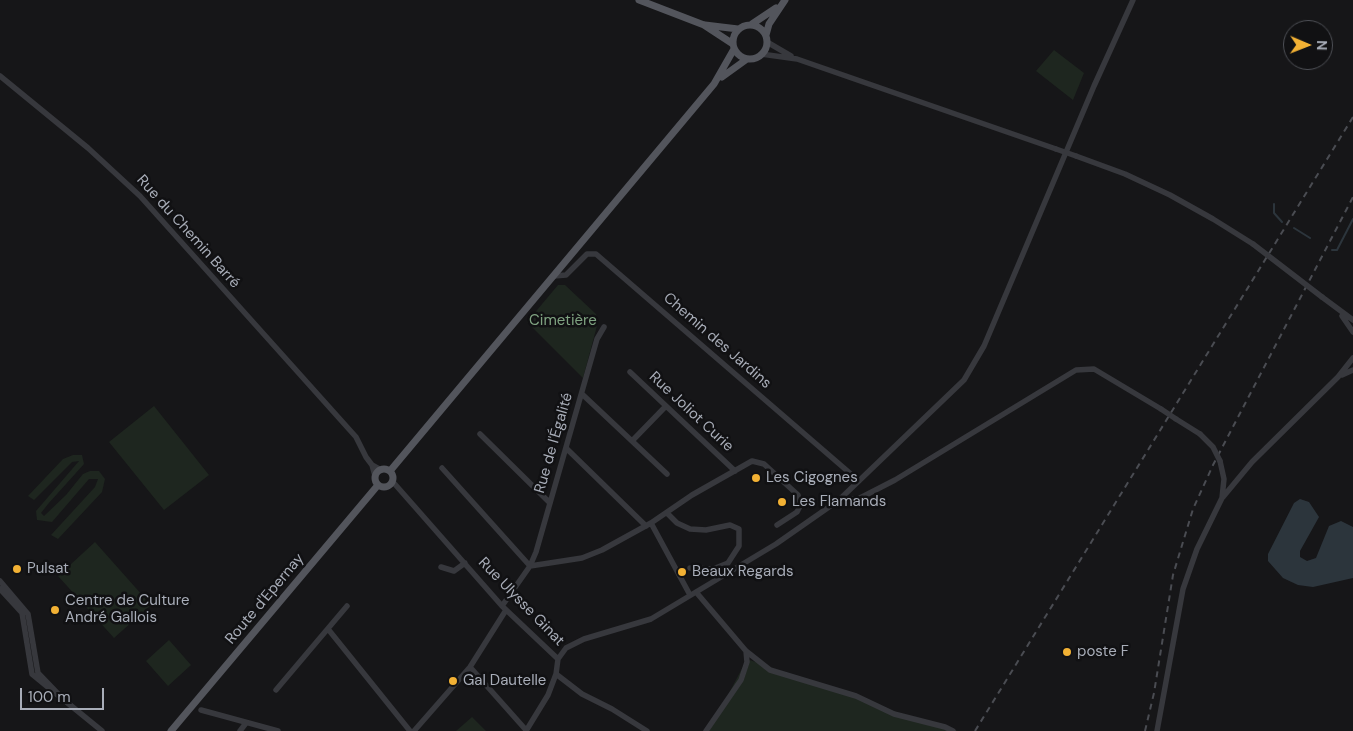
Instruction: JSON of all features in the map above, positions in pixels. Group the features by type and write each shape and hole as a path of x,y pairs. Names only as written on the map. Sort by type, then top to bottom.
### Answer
{"main road":[{"path":"639,0 704,25 722,35 742,57 747,59"},
{"path":"704,25 738,29 752,24 783,2"},
{"path":"390,471 714,84 732,68 747,59 761,54 769,24 783,2"},
{"path":"752,24 760,28 766,39"},
{"path":"714,84 733,46 734,33 738,29"},
{"path":"381,470 390,471 393,482 386,487 378,485 375,476 381,470"},
{"name":"Route d'Epernay","path":"172,731 378,485"}],"street":[{"path":"470,667 526,731 544,704 556,674 558,659 566,648 578,641 646,622 776,544 839,500 956,388 980,356 1094,86 1133,0"},
{"path":"766,39 797,59"},
{"path":"761,54 797,59 1076,156 1170,196 1213,219 1253,244 1339,312 1353,320"},
{"name":"Rue du Chemin Barré","path":"0,76 88,148 140,196 356,437 372,465"},
{"name":"Chemin des Jardins","path":"554,276 566,275 587,254 596,254 859,481"},
{"path":"1339,312 1353,332"},
{"name":"Rue de l'Égalité","path":"414,731 470,667 530,566 597,340 604,327"},
{"path":"1157,731 1182,589 1197,549 1222,498 1252,462 1338,377 1353,358"},
{"path":"839,500 858,500 895,480 1076,370 1094,369 1176,418 1200,434 1213,447 1220,461 1224,479 1222,498"},
{"path":"1338,377 1353,370"},
{"name":"Rue Joliot Curie","path":"630,372 735,471"},
{"path":"582,394 668,474"},
{"path":"632,441 666,406"},
{"path":"480,434 550,503"},
{"path":"566,448 649,524 690,595"},
{"path":"442,468 530,566 593,554 649,524 692,495 752,461 760,461 798,495 800,506 797,512 777,524"},
{"path":"372,465 381,470"},
{"path":"372,465 375,476"},
{"name":"Rue Ulysse Ginat","path":"393,482 504,608 558,659"},
{"path":"667,513 677,523 690,529 706,530 730,525 739,529 739,546 728,563 713,569 690,568"},
{"name":"Rue Ulysse Ginat","path":"441,567 454,571 465,563"},
{"path":"0,581 28,614 38,673 64,700 102,731"},
{"path":"0,589 22,613 32,674 54,694 64,700"},
{"path":"696,592 746,651 776,672 856,696 885,711 946,727 953,731"},
{"path":"276,690 347,606"},
{"path":"328,629 410,731"},
{"path":"706,731 714,722 744,672 747,662 746,651"},
{"path":"556,674 582,694 612,709 647,731"},
{"path":"202,710 278,731"},
{"path":"240,731 246,723"}],"green space":[{"path":"1054,50 1084,73 1073,100 1036,71"},
{"name":"Cimetière","path":"558,285 565,285 596,314 598,322 583,378 527,322"},
{"path":"154,406 209,475 164,510 109,442"},
{"path":"73,455 82,455 84,464 41,513 44,516 66,495 83,474 90,471 99,471 105,479 102,492 58,539 51,535 95,487 98,479 89,479 52,522 37,520 36,511 79,461 72,462 34,500 28,496 63,459"},
{"path":"95,542 151,605 114,638 58,576"},
{"path":"169,640 191,665 168,686 146,661"},
{"path":"747,659 919,720 958,731 709,731"},
{"path":"472,717 486,731 456,731"}],"shaded area":[{"path":"1300,499 1309,502 1319,517 1300,551 1300,557 1307,561 1316,558 1329,526 1341,521 1353,527 1353,578 1313,587 1298,585 1283,578 1268,561 1268,554 1294,503"}],"waterway":[{"path":"1274,204 1274,213 1282,222"},
{"path":"1332,250 1337,250 1353,219"},
{"path":"1294,228 1310,238"}],"railway":[{"path":"975,731 1353,117"},
{"path":"1145,731 1154,693 1173,575 1193,509 1213,465 1353,197"}],"place":[{"name":"Les Cigognes","path":"756,478"},
{"name":"Les Flamands","path":"782,502"},
{"name":"Pulsat","path":"17,569"},
{"name":"Beaux Regards","path":"682,572"},
{"name":"Centre de Culture André Gallois","path":"55,610"},
{"name":"poste F","path":"1067,652"},
{"name":"Gal Dautelle","path":"453,681"}]}
